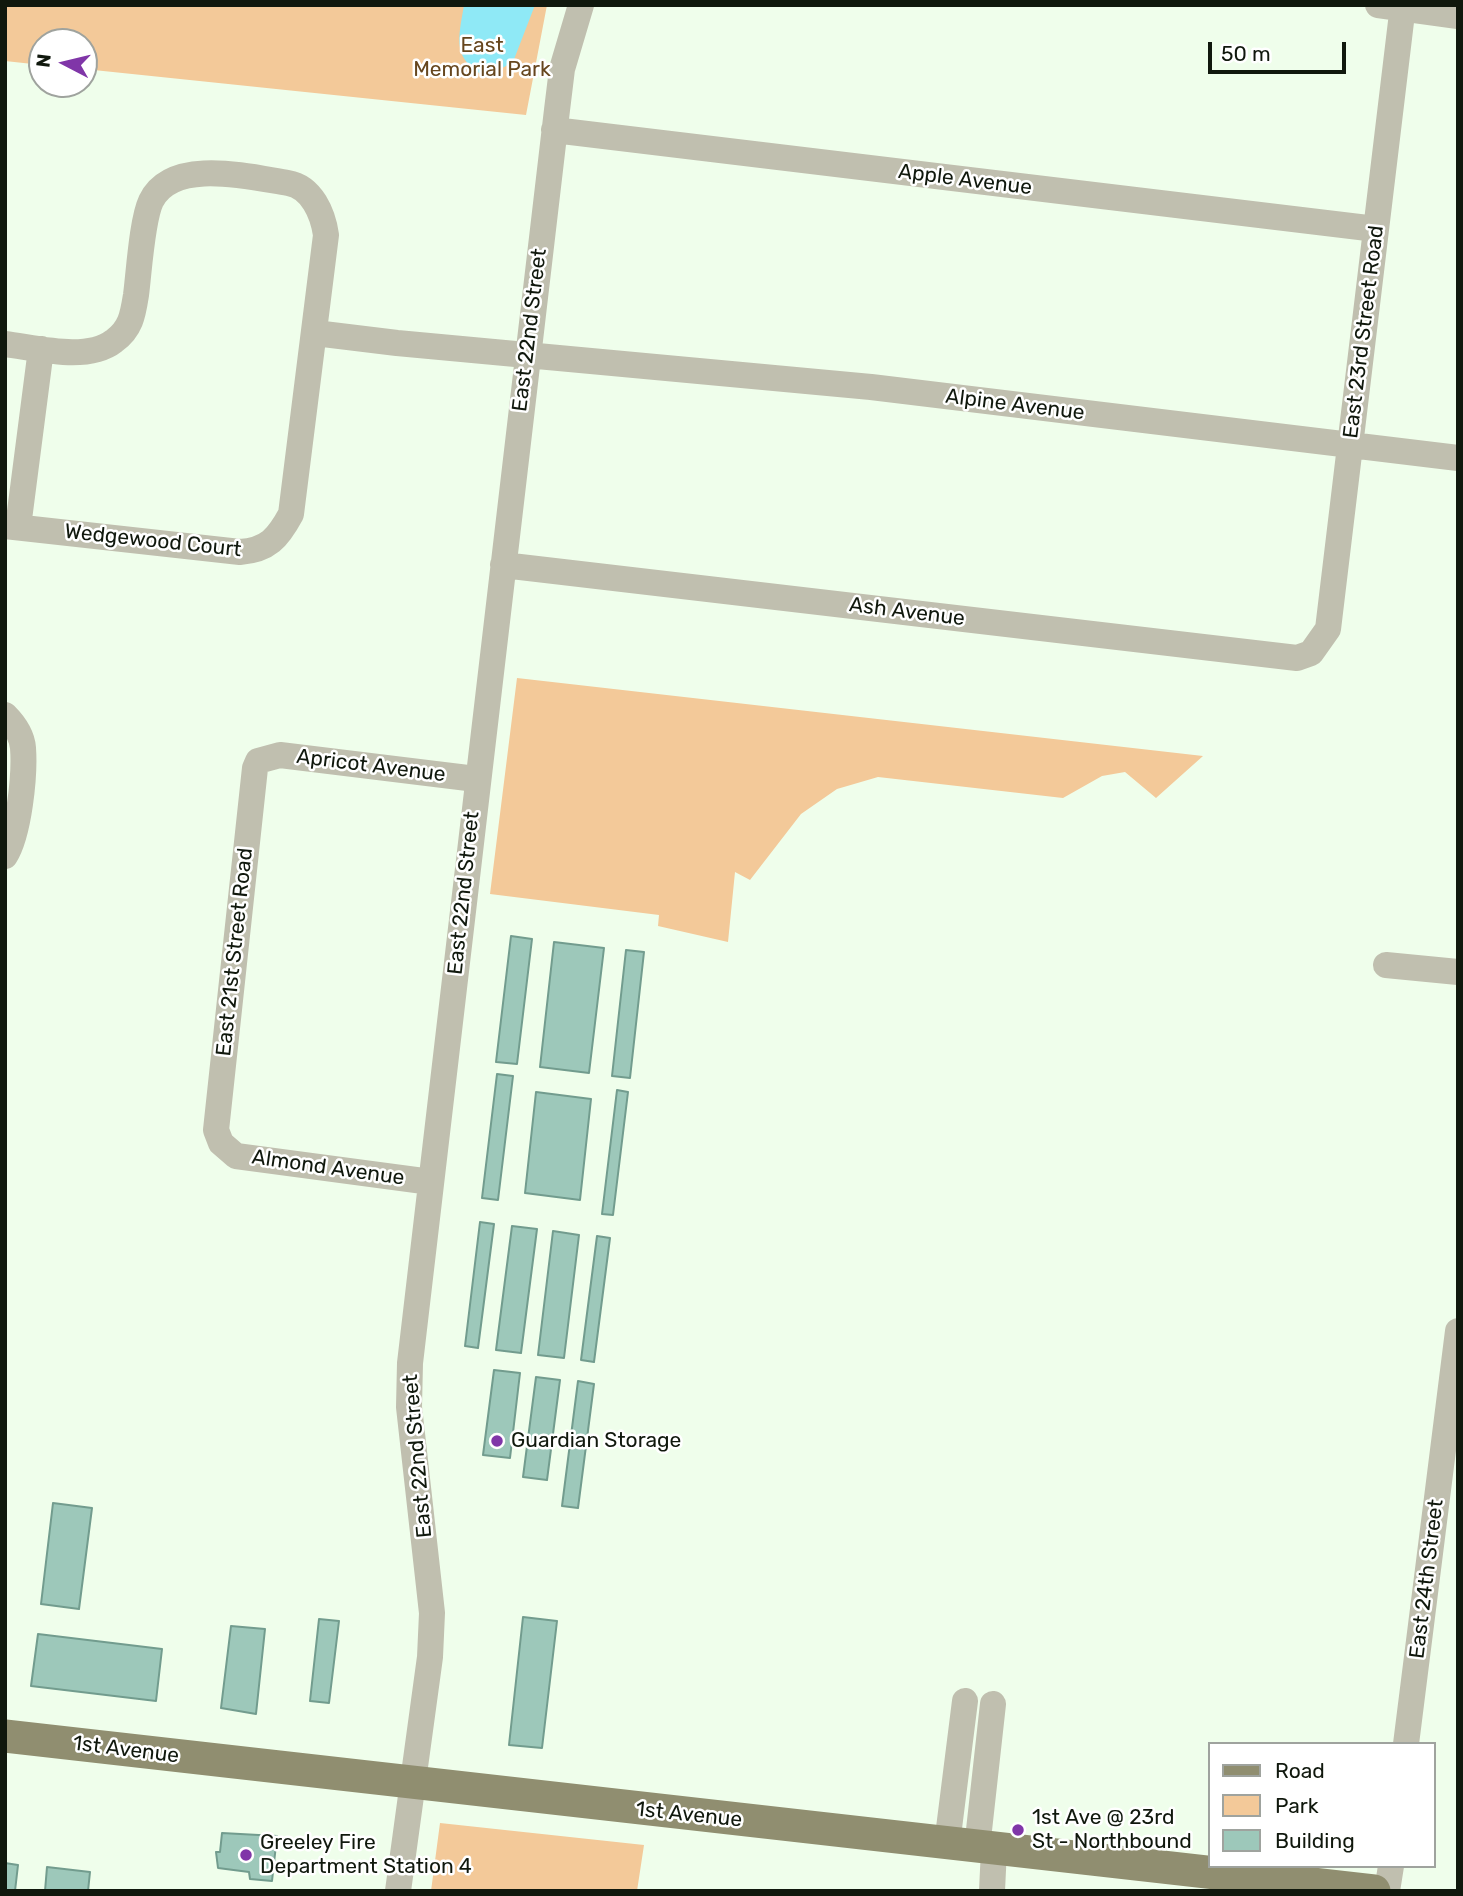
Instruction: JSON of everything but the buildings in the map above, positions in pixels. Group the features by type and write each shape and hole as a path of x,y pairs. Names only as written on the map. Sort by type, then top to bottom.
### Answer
{"main road":[{"name":"1st Avenue","path":"5,1736 1374,1891"}],"street":[{"name":"East 22nd Street","path":"398,1891 430,1657 432,1613 409,1407 410,1363 554,130 562,69 580,5"},
{"path":"1395,6 1458,16"},
{"name":"East 23rd Street Road","path":"1311,653 1328,629 1376,229 1395,6"},
{"name":"Apple Avenue","path":"554,130 1376,229"},
{"name":"Wedgewood Court","path":"191,173 290,183 305,190 318,207 326,235 291,514 270,544 256,551 240,552 12,526 41,349 102,349 127,330 134,305 149,203 172,178 191,173"},
{"path":"315,332 526,355"},
{"path":"5,344 41,349"},
{"name":"Alpine Avenue","path":"526,355 871,387 1458,458"},
{"name":"Ash Avenue","path":"502,565 1297,658 1311,653"},
{"path":"5,715 18,731 23,749 13,841 5,856"},
{"name":"Apricot Avenue","path":"265,758 280,755 477,779"},
{"name":"East 21st Street Road","path":"227,1148 221,1143 216,1130 255,768 258,761 265,758"},
{"path":"1386,965 1458,972"},
{"name":"Almond Avenue","path":"227,1148 236,1156 431,1182"},
{"name":"East 24th Street","path":"1406,1742 1458,1331"},
{"path":"965,1701 973,1847 992,1891"},
{"path":"973,1847 993,1704"},
{"path":"1388,1891 1391,1868"}],"green space":[{"name":"East Memorial Park","path":"5,5 547,5 526,115 98,70 98,28 28,28 28,63 5,61"},
{"path":"517,678 1203,756 1156,798 1125,772 1102,776 1063,798 878,777 837,789 801,814 750,880 735,872 728,942 658,926 659,915 490,894"},
{"path":"440,1823 644,1845 637,1891 431,1891"}],"water":[{"path":"464,5 535,5 513,62 486,77 467,63 460,47"}],"place":[{"name":"Guardian Storage","path":"497,1441"},
{"name":"1st Ave @ 23rd St - Northbound","path":"1018,1830"},
{"name":"Greeley Fire Department Station 4","path":"246,1855"}]}
